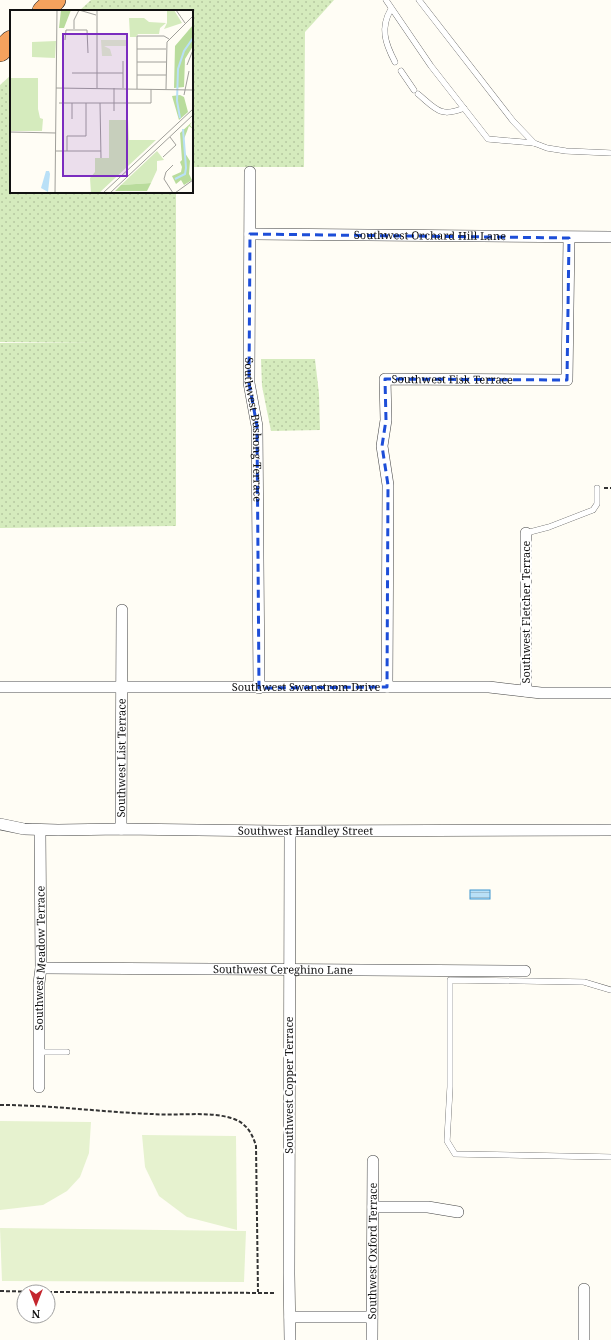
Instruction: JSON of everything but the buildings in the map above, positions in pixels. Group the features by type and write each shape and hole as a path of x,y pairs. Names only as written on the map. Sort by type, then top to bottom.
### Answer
{"highway":[{"path":"44,10 55,0"},
{"path":"0,52 10,42"}],"street":[{"name":"Southwest Bushong Terrace","path":"250,172 249,383 257,426 259,688"},
{"name":"Southwest Orchard Hill Lane","path":"250,234 569,238 611,237"},
{"name":"Southwest Fisk Terrace","path":"387,687 388,485 382,446 386,420 385,379 567,380 569,238"},
{"name":"Southwest Fletcher Terrace","path":"526,533 526,691"},
{"name":"Southwest List Terrace","path":"121,829 122,610"},
{"name":"Southwest Swanstrom Drive","path":"0,687 489,687 541,693 611,693"},
{"name":"Southwest Handley Street","path":"0,824 11,828 40,830 611,830"},
{"name":"Southwest Meadow Terrace","path":"38,1087 41,968 40,830"},
{"name":"Southwest Copper Terrace","path":"290,831 291,970 289,1005 288,1158 290,1340"},
{"name":"Southwest Cereghino Lane","path":"41,968 525,971"},
{"name":"Southwest Oxford Terrace","path":"372,1340 373,1161"},
{"path":"373,1207 428,1207 458,1212"},
{"path":"584,1288 584,1340"},
{"path":"290,1317 372,1317"}],"lane":[{"path":"386,0 431,66 488,139 534,143 547,148 566,151 611,153"},
{"path":"419,0 513,121 534,143"},
{"path":"391,9 385,19 384,39 395,62"},
{"path":"401,71 416,92 439,111 451,114 464,108"},
{"path":"526,533 549,527 593,510 598,504 597,488"},
{"path":"611,990 584,982 450,980 450,1088 447,1141 455,1154 611,1157"},
{"path":"39,1052 67,1052"}],"path":[{"path":"0,1105 230,1117 243,1124 253,1136 257,1156 258,1292"},
{"path":"0,1291 16,1291"},
{"path":"56,1292 276,1292"}],"highlighted area":[{"path":"250,234 569,238 567,380 385,379 386,420 382,446 388,485 387,687 259,688 257,426 249,383"}],"green space":[{"path":"91,0 334,0 305,32 304,167 193,167 193,10 80,10"},
{"path":"10,76 10,193 176,193 176,526 0,528 0,343 96,343 0,342 0,85"},
{"path":"261,359 315,359 319,394 320,430 271,431 262,386"},
{"path":"0,1121 91,1122 89,1153 80,1177 67,1191 43,1205 0,1210"},
{"path":"142,1135 236,1136 237,1230 187,1217 159,1196 145,1167"},
{"path":"0,1228 246,1231 244,1282 2,1281"}],"water":[{"path":"470,890 490,890 490,899 470,899"}]}
